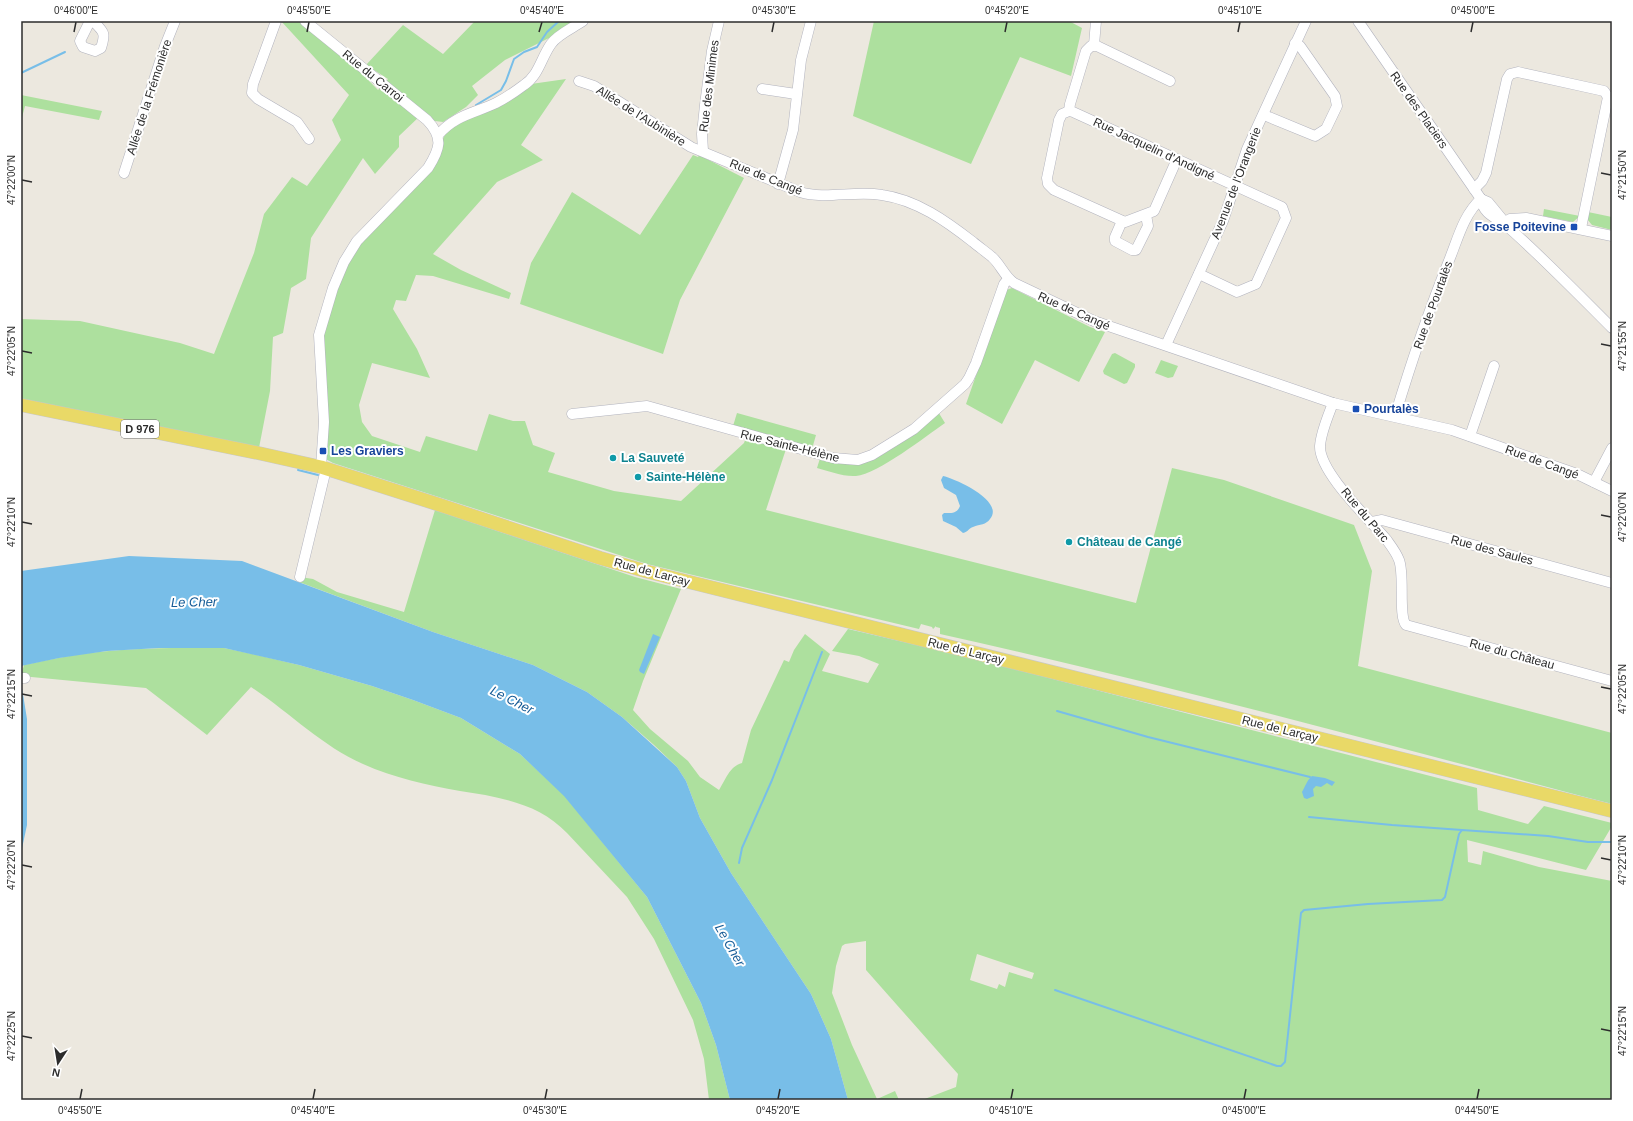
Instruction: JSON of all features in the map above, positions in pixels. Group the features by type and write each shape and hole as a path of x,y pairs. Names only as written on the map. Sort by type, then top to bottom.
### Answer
{"main road":[{"name":"D 976","path":"21,405 258,453 324,468"},
{"name":"Rue de Larçay","path":"324,468 600,558 649,572 1612,811"}],"street":[{"path":"90,21 80,41 83,47 95,51 101,48 105,36 104,32 93,21"},
{"name":"Allée de la Frémonière","path":"124,173 165,46 175,21"},
{"path":"276,21 253,84 252,93 258,99 297,122 309,138"},
{"name":"Rue du Carroi","path":"305,21 421,115 438,134"},
{"path":"300,577 324,468 324,422 320,334 326,307 339,274 357,241 428,168 437,150 438,134 442,129 465,114 497,103 524,85 533,78 550,45 555,39 583,21"},
{"name":"Rue des Minimes","path":"704,151 702,134 705,105 712,51 719,21"},
{"path":"778,184 793,130 801,60 811,21"},
{"path":"1094,45 1096,21"},
{"name":"Avenue de l'Orangerie","path":"1166,345 1223,221 1247,149 1264,115 1306,21"},
{"name":"Rue des Placiers","path":"1358,21 1481,199 1483,207 1496,220 1504,223 1537,252 1612,328"},
{"path":"1264,115 1315,136 1326,129 1337,106 1335,96 1300,46 1296,43"},
{"path":"1094,45 1170,81"},
{"path":"1094,45 1086,50 1070,104 1071,111 1062,114 1059,120 1048,173 1048,184 1054,190 1122,221 1128,221 1154,211 1177,159"},
{"path":"1474,189 1482,181 1486,173 1507,79 1510,74 1518,72 1604,91 1608,97 1581,228"},
{"name":"Allée de l'Aubinière","path":"579,81 594,86 681,141 704,151"},
{"path":"762,89 796,94"},
{"name":"Rue Jacquelin d'Andigné","path":"1071,111 1282,206 1286,218 1256,284 1237,292 1198,274"},
{"name":"Rue de Cangé","path":"704,151 778,184 800,192 813,195 859,193 882,195 910,203 939,217 993,258 1008,279 1027,290 1094,321 1333,403 1436,425 1470,436 1594,482 1612,491"},
{"name":"Rue de Pourtalès","path":"1395,416 1434,298 1464,221 1473,207 1481,199"},
{"path":"1122,221 1115,236 1115,242 1132,250 1136,250 1148,226 1146,215"},
{"path":"1504,223 1510,219 1520,218 1581,228 1612,236"},
{"name":"Rue Sainte-Hélène","path":"572,414 647,406 833,458 852,460 865,458 914,429 965,384 976,363 1004,284 1008,279"},
{"path":"1470,436 1494,366"},
{"name":"Rue du Parc","path":"1333,403 1320,447 1322,459 1330,474 1372,522 1397,554 1400,562 1402,581 1402,618 1404,622 1411,627"},
{"path":"1594,482 1612,448"},
{"name":"Rue des Saules","path":"1372,522 1382,520 1612,583"},
{"name":"Rue du Château","path":"1411,627 1612,681"}],"green space":[{"path":"281,21 301,21 336,47 378,90 388,79 366,65 403,25 443,54 475,21 583,21 505,60 472,86 478,95 466,107 443,122 427,120 421,115 399,136 399,147 375,174 363,158 311,238 306,279 291,288 283,333 273,337 270,391 258,453 21,405 21,319 80,321 180,343 214,354 254,253 264,214 292,177 307,186 341,140 332,120 349,95"},
{"path":"874,21 1069,21 1082,28 1071,76 1020,57 971,164 853,116"},
{"path":"566,79 521,145 543,160 497,182 433,254 461,270 511,293 509,299 433,276 416,275 406,301 396,300 393,309 417,349 430,378 372,363 359,405 362,422 372,436 420,452 426,436 477,451 489,414 513,421 525,421 533,445 555,453 548,472 614,491 681,501 744,443 747,435 787,446 766,510 1136,603 1172,468 1224,480 1354,525 1372,571 1358,666 1612,733 1612,804 1193,694 940,634 940,628 936,626 933,629 932,627 921,624 919,629 647,564 333,463 322,457 319,335 344,262 432,162 450,124 524,85"},
{"path":"21,95 102,111 99,120 25,106 21,121"},
{"path":"693,155 698,157 699,155 744,178 680,300 663,354 520,304 531,263 572,192 640,235"},
{"path":"1544,209 1580,216 1573,222 1543,216"},
{"path":"1588,212 1612,217 1612,230 1592,225 1587,219"},
{"path":"1012,288 1090,327 1105,332 1079,382 1035,360 1002,424 966,404 1006,290"},
{"path":"1115,353 1135,364 1127,383 1124,384 1104,374 1103,371 1112,354"},
{"path":"1161,360 1178,366 1173,377 1168,378 1155,373"},
{"path":"937,410 945,423 902,454 877,469 865,474 851,476 841,475 817,468 821,455 865,458"},
{"path":"737,413 816,435 812,449 733,426"},
{"path":"435,510 635,577 681,589 643,681 633,710 650,729 688,761 700,777 719,790 731,770 742,763 751,730 784,660 789,662 794,650 805,634 830,654 822,671 868,683 879,664 859,656 832,651 848,629 964,656 1477,788 1478,810 1528,824 1544,806 1612,823 1612,826 1586,870 1467,840 1468,862 1481,865 1483,851 1539,867 1612,881 1612,1100 922,1100 956,1087 958,1074 866,970 866,941 845,944 842,946 836,966 832,993 852,1045 877,1099 895,1091 899,1100 848,1100 831,1039 811,994 731,873 700,818 686,781 677,767 654,745 622,717 587,692 533,665 433,632 299,582 300,577 313,579 337,592 404,612","holes":["977,954 1034,973 1032,979 1009,972 1005,987 999,984 997,989 970,980"]},
{"path":"224,648 299,665 372,686 413,700 461,718 520,754 564,795 647,897 701,1003 716,1045 730,1100 709,1100 704,1059 693,1020 654,939 627,897 567,833 544,815 531,808 504,799 448,789 411,780 363,764 334,748 251,687 207,735 146,688 21,676 24,665 56,658 134,649"}],"water":[{"path":"943,476 968,486 985,498 991,505 993,512 990,519 985,523 963,533 956,527 943,521 942,515 944,513 955,512 960,506 956,495 944,488 941,480"},
{"name":"Le Cher","path":"129,556 242,561 433,632 533,665 587,692 622,717 677,767 686,781 700,818 731,873 811,994 831,1039 848,1100 730,1100 716,1045 701,1003 647,897 564,796 520,754 461,718 372,686 299,665 224,648 159,648 107,651 59,658 21,666 21,571"},
{"path":"653,634 660,637 644,674 639,670"},
{"path":"21,682 27,719 27,825 21,853"},
{"path":"1312,776 1325,778 1335,782 1332,786 1327,783 1321,787 1316,786 1313,789 1314,796 1307,799 1304,798 1302,792"}],"waterway":[{"path":"476,105 501,90 514,59 524,52 537,47 547,32 559,21"},
{"path":"21,73 65,52"},
{"path":"298,470 318,475"},
{"path":"739,863 742,848 772,780 822,652"},
{"path":"21,670 21,676"},
{"path":"1057,711 1148,737 1310,777"},
{"path":"1309,817 1462,830"},
{"path":"1055,990 1277,1066 1281,1066 1285,1062 1301,913 1304,910 1368,904 1442,900 1445,897 1459,834 1462,830 1548,836 1588,842 1612,842"}],"place":[{"name":"Fosse Poitevine","path":"1574,227"},
{"name":"Pourtalès","path":"1356,409"},
{"name":"Les Graviers","path":"323,451"},
{"name":"La Sauveté","path":"613,458"},
{"name":"Sainte-Hélène","path":"638,477"},
{"name":"Château de Cangé","path":"1069,542"}]}
